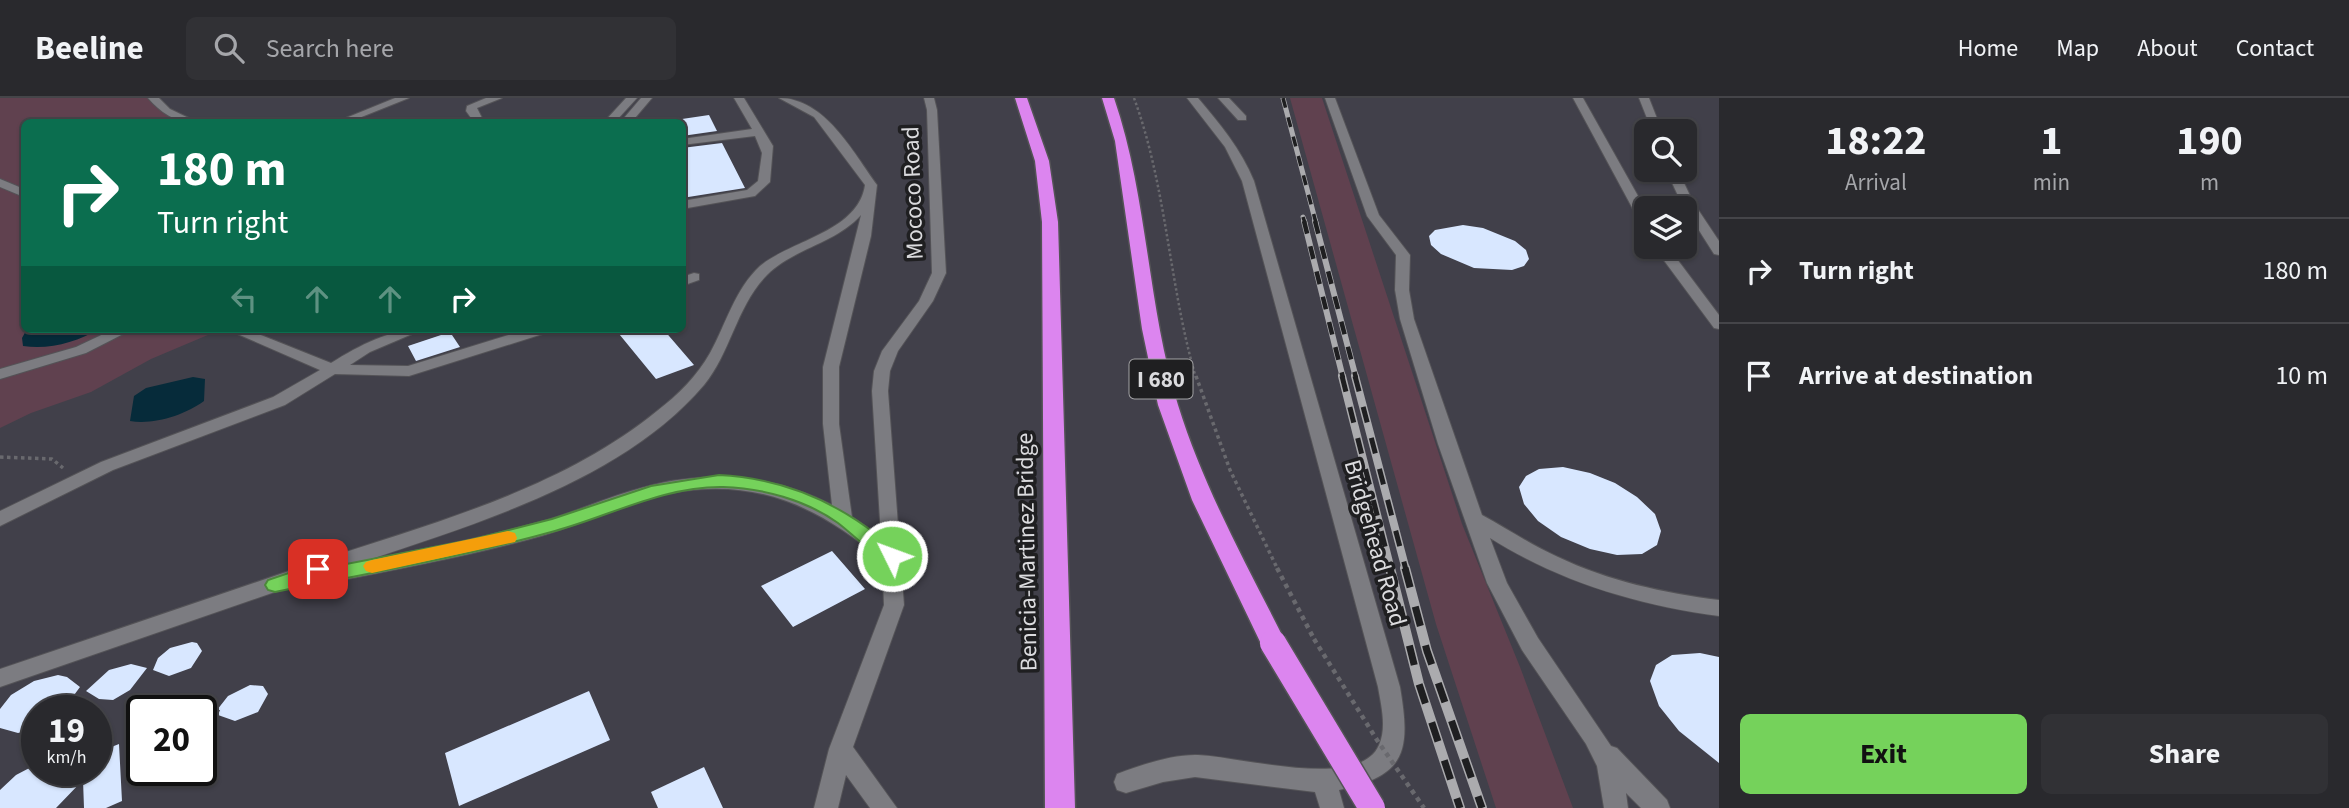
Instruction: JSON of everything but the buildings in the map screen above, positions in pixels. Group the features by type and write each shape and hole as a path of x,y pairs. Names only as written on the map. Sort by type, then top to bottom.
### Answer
{"highway":[{"name":"Benicia-Martinez Bridge","path":"1021,98 1035,134 1045,175 1053,296 1060,808"},
{"name":"I 680","path":"1108,98 1122,141 1153,341 1168,405 1203,500 1273,643 1372,808"}],"street":[{"path":"153,98 166,111 185,119"},
{"path":"349,119 404,98"},
{"path":"477,119 471,111 472,106 497,98"},
{"path":"612,119 632,98"},
{"path":"631,119 647,98"},
{"path":"784,98 818,114 871,185 851,291 831,367 831,424 843,517"},
{"name":"Mococo Road","path":"841,749 894,605 880,391 882,371 890,351 926,301 939,273 932,110 929,98"},
{"name":"Bridgehead Road","path":"1126,782 1163,771 1195,766 1324,782 1367,773 1390,752 1395,723 1389,687 1248,181 1240,159 1225,136 1192,98"},
{"path":"1223,98 1242,118"},
{"path":"1330,98 1343,141 1373,216 1403,255 1402,290 1407,319 1497,583 1549,673 1594,737 1635,786 1658,808"},
{"path":"1578,98 1634,200"},
{"path":"1644,98 1652,119"},
{"path":"686,204 737,197 760,188 764,182 768,153 740,100"},
{"path":"686,141 758,132"},
{"path":"1678,182 1719,251"},
{"path":"0,183 21,192"},
{"path":"0,678 275,585 513,500 567,477 614,452 682,398 712,364 741,302 765,270 836,230 849,220 870,196"},
{"path":"1670,259 1719,325"},
{"path":"0,374 81,350 119,333"},
{"path":"243,333 332,369 409,371 531,333"},
{"path":"0,519 107,466 279,401 365,349 407,333"},
{"path":"275,585 507,538 555,525 651,492 719,481 750,482 809,500 843,517 892,556"},
{"path":"1475,520 1532,554 1569,570 1614,585 1719,608"},
{"path":"1594,737 1609,765 1616,808"},
{"path":"826,808 841,749"},
{"path":"841,749 885,808"},
{"path":"1324,782 1332,808"}],"path":[{"path":"1134,98 1147,134 1192,363 1214,433 1246,509 1314,639 1377,740 1424,808"},
{"path":"0,457 52,459 79,480"}],"shaded area":[{"path":"0,98 153,98 166,111 185,119 21,119 21,333 213,333 151,359 91,392 31,413 0,428"},
{"path":"153,98 1719,98 1719,808 0,808 0,314 21,327 21,333 686,333 686,119 185,119 166,111"},
{"path":"1290,98 1322,98 1462,524 1573,808 1496,808 1436,624"}],"water":[{"path":"25,333 92,333 63,344 43,347 23,346"},
{"path":"193,377 205,379 204,401 169,418 149,422 130,421 134,396 146,388"}],"railway":[{"path":"1283,98 1316,223"},
{"path":"1303,217 1305,223"},
{"path":"1304,221 1343,378"},
{"path":"1315,221 1356,378"},
{"path":"1342,376 1391,570"},
{"path":"1355,376 1406,570"},
{"path":"1390,568 1419,684 1460,808"},
{"path":"1405,568 1427,651 1482,808"}],"slow traffic":[{"path":"372,566 508,538"}],"route":[{"path":"318,569 275,585 470,547 555,525 651,492 719,481 750,482 809,500 843,517 892,556"}]}
